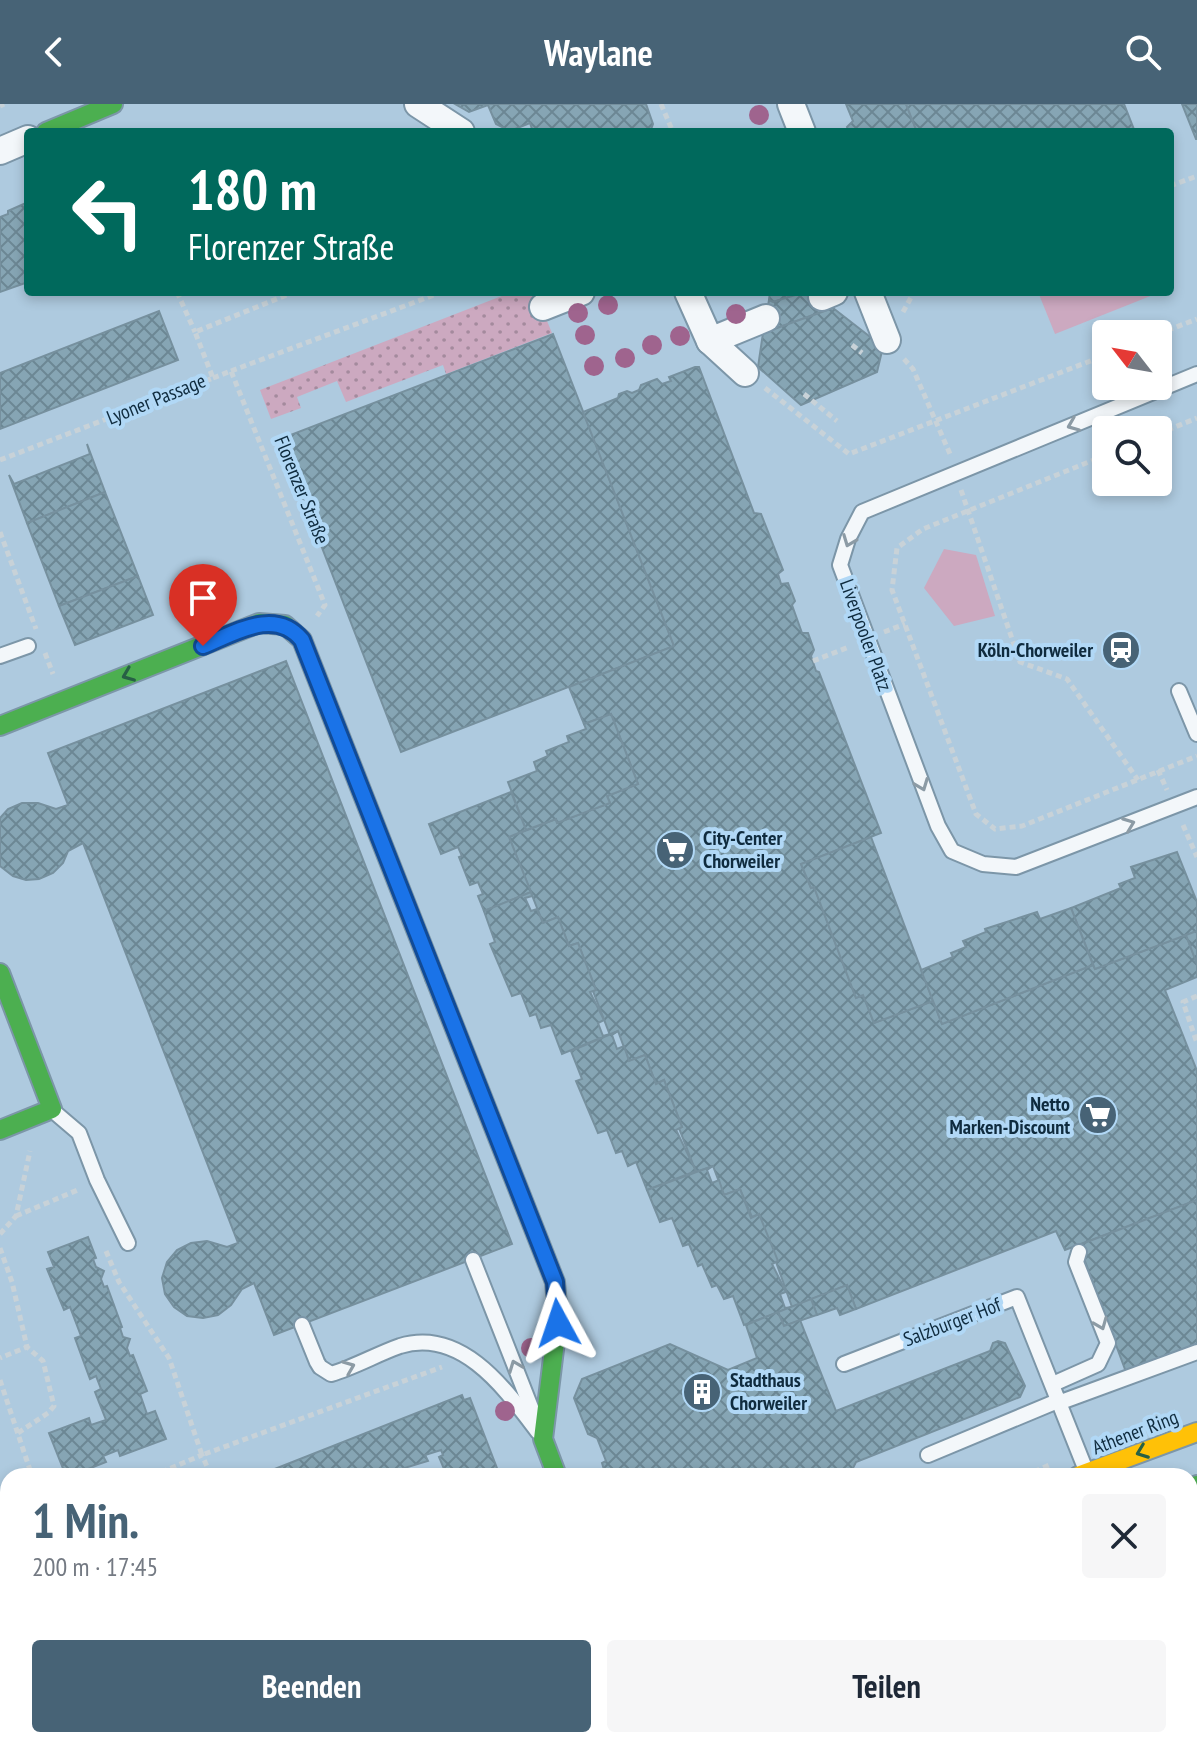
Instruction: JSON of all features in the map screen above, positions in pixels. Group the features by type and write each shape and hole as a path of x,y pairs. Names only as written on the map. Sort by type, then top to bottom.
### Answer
{"street":[{"path":"56,128 113,104"},
{"path":"418,104 455,128"},
{"path":"791,104 800,128"},
{"path":"0,151 24,141"},
{"path":"543,307 571,296"},
{"path":"690,296 710,341 745,373"},
{"path":"870,296 887,340"},
{"path":"710,341 766,318"},
{"path":"0,726 259,623 285,625 302,640 555,1282 558,1323 543,1439 554,1468"},
{"path":"0,973 52,1109 0,1130"},
{"name":"Athener Ring","path":"1103,1468 1197,1432"}],"lane":[{"name":"Liverpooler Platz","path":"1197,374 862,512 848,539 840,565 938,826 952,851 983,864 1016,867 1197,797"},
{"path":"0,656 35,645"},
{"path":"1179,691 1197,734"},
{"path":"52,1109 79,1133 97,1180 128,1243"},
{"path":"1053,1384 1098,1364 1108,1343 1076,1262 1079,1252"},
{"path":"473,1260 543,1439"},
{"name":"Salzburger Hof","path":"844,1364 1017,1297 1060,1401 1083,1468"},
{"path":"302,1325 320,1367 331,1374 402,1346 421,1342 432,1343 469,1358 504,1387 543,1439"},
{"path":"928,1455 1060,1401 1197,1352"}],"path":[{"path":"661,104 671,128"},
{"path":"1174,185 1197,176"},
{"name":"Lyoner Passage","path":"0,460 213,378 179,296"},
{"path":"195,332 284,296"},
{"name":"Lyoner Passage","path":"231,371 431,296"},
{"path":"1172,329 1197,319"},
{"path":"887,340 913,369 938,422 1020,662 1067,679 1138,780"},
{"path":"745,373 849,454 1092,361"},
{"path":"213,378 231,371"},
{"name":"Florenzer Straße","path":"231,371 325,605 302,640"},
{"path":"804,394 837,421"},
{"path":"1172,428 1197,418"},
{"path":"1092,461 923,529 897,548 892,590 976,814 995,829 1022,826 1197,756"},
{"path":"0,532 37,630"},
{"path":"35,645 63,701"},
{"path":"1175,806 1197,857"},
{"path":"1197,996 1183,1002 1197,1043"},
{"path":"16,1216 29,1165 34,1117"},
{"path":"0,1234 16,1216 97,1180"},
{"path":"81,1188 86,1202"},
{"path":"103,1242 119,1282 169,1358 208,1468"},
{"path":"0,1248 12,1282 27,1347 43,1361 54,1406 18,1433"},
{"path":"0,1358 27,1347"},
{"path":"171,1468 469,1358"},
{"path":"0,1380 29,1468"}],"shaded area":[{"path":"502,296 537,296 552,333 446,374 443,365 346,402 337,381 297,397 301,408 271,419 260,390"},
{"path":"1040,296 1150,296 1055,334"},
{"path":"944,549 976,555 995,616 954,626 924,588"}],"building":[{"path":"455,104 646,104 653,124 652,128 532,128 530,123 518,128 504,128 496,124 488,105 469,112"},
{"path":"846,104 906,104 915,128 847,128 853,121"},
{"path":"906,104 1124,104 1133,128 915,128"},
{"path":"1182,104 1197,104 1197,139 1196,139"},
{"path":"24,204 24,283 0,292 0,217"},
{"path":"770,296 792,296 773,302 769,300"},
{"path":"792,296 820,296 833,308 763,333 769,300 773,302"},
{"path":"833,308 883,347 877,372 801,405 758,367 763,333"},
{"path":"159,311 178,360 0,429 0,373"},
{"path":"553,334 674,646 401,752 280,439"},
{"name":"City-Center Chorweiler","path":"699,367 754,513 761,514 783,570 778,574 781,584 788,583 802,633 808,633 814,650 811,656 816,671 819,672 881,833 801,864 811,888 814,887 856,998 863,995 874,1023 933,1001 942,1024 1093,965 1095,969 1186,935 1197,964 1197,977 1165,990 1197,1071 1197,1200 1065,1250 1056,1231 856,1309 847,1285 792,1307 759,1214 752,1217 740,1189 724,1195 713,1166 696,1172 664,1080 656,1084 645,1055 629,1061 618,1031 610,1035 578,943 569,946 558,917 543,923 509,837 610,803 607,796 638,784 611,714 584,724 569,687 674,646 583,412 618,398 619,394 639,390 641,385 657,379 662,384 671,381 669,377"},
{"path":"87,444 105,492 27,523 9,475 14,484 90,454"},
{"path":"105,492 138,576 59,606 27,523"},
{"path":"138,576 153,615 75,645 59,606"},
{"path":"286,661 512,1244 274,1335 254,1283 242,1289 231,1305 218,1315 203,1318 187,1316 174,1307 165,1294 162,1278 167,1262 177,1250 191,1243 207,1241 227,1247 238,1243 83,843 68,851 63,863 53,873 26,880 13,876 0,866 0,818 8,809 22,803 38,803 56,809 68,805 48,753"},
{"path":"611,714 638,784 607,796 610,803 557,823 556,819 526,830 508,782 537,771 534,762 548,756 546,751 569,742 567,736 586,729 584,724"},
{"path":"511,792 526,830 509,837 531,892 484,911 478,896 483,894 478,882 470,885 458,847 441,854 429,824"},
{"path":"871,837 933,1001 874,1023 863,995 856,998 814,887 811,888 801,864"},
{"path":"1177,852 1197,902 1197,931 1095,969 1071,908 1121,888 1119,884 1135,878 1131,867"},
{"path":"531,892 532,896 525,898 531,911 537,909 543,923 558,917 569,946 578,943 596,990 590,992 604,1020 598,1023 603,1036 610,1034 562,1054 551,1025 541,1028 536,1014 530,1016 521,993 512,996 490,944 495,942 484,911"},
{"path":"1071,908 1093,965 942,1024 921,970 953,957 951,953 966,947 963,941 986,932 985,929 1037,912 1040,919"},
{"path":"1197,931 1197,964 1186,935"},
{"path":"618,1031 612,1035 617,1049 624,1046 629,1061 645,1055 656,1084 664,1080 682,1127 676,1130 696,1171 647,1190 636,1162 628,1166 622,1151 616,1153 607,1130 598,1133 576,1081 582,1079 571,1051"},
{"path":"713,1166 707,1170 712,1183 719,1180 724,1195 740,1189 751,1218 759,1214 778,1261 772,1264 786,1292 780,1294 785,1308 792,1307 744,1325 733,1296 724,1299 717,1285 712,1287 702,1264 698,1266 689,1244 683,1246 672,1218 660,1222 647,1190"},
{"path":"1197,1200 1197,1344 1126,1372 1079,1245"},
{"path":"88,1237 96,1267 104,1271 101,1279 104,1287 107,1286 123,1337 130,1339 127,1348 130,1356 133,1355 147,1391 140,1394 147,1414 155,1411 166,1439 120,1456 118,1450 103,1456 106,1462 91,1468 63,1468 49,1433 89,1418 91,1425 106,1420 95,1392 101,1389 96,1376 90,1379 75,1338 81,1336 70,1307 64,1310 47,1269 54,1267 48,1252"},
{"path":"847,1285 856,1309 840,1315 837,1308 817,1315 811,1299"},
{"path":"811,1299 817,1315 784,1326 778,1312"},
{"name":"Stadthaus Chorweiler","path":"778,1312 784,1326 800,1320 836,1411 990,1351 993,1343 998,1341 1005,1343 1025,1386 1020,1397 856,1462 853,1468 604,1468 602,1463 606,1461 597,1438 588,1434 574,1398 582,1379 670,1344 728,1370 757,1358 746,1325"},
{"path":"462,1395 464,1400 470,1398 497,1468 444,1468 439,1457 443,1455 441,1450 425,1455 428,1461 404,1468 277,1468"}],"traffic: fast":[{"path":"56,128 113,104"},
{"path":"0,726 259,623 285,625 302,640 435,978"},
{"path":"0,973 52,1109 0,1130"},
{"path":"554,1468 543,1439 558,1317"}],"traffic: slow":[{"path":"435,978 555,1282 558,1317"},
{"path":"1100,1468 1197,1432"}],"place":[{"name":"Köln-Chorweiler","path":"1121,650"},
{"name":"City-Center Chorweiler","path":"675,850"},
{"name":"Netto Marken-Discount","path":"1098,1115"},
{"name":"Stadthaus Chorweiler","path":"702,1392"}],"route":[{"path":"203,646 259,623 272,622 285,625 302,640 555,1282 558,1323"}]}
